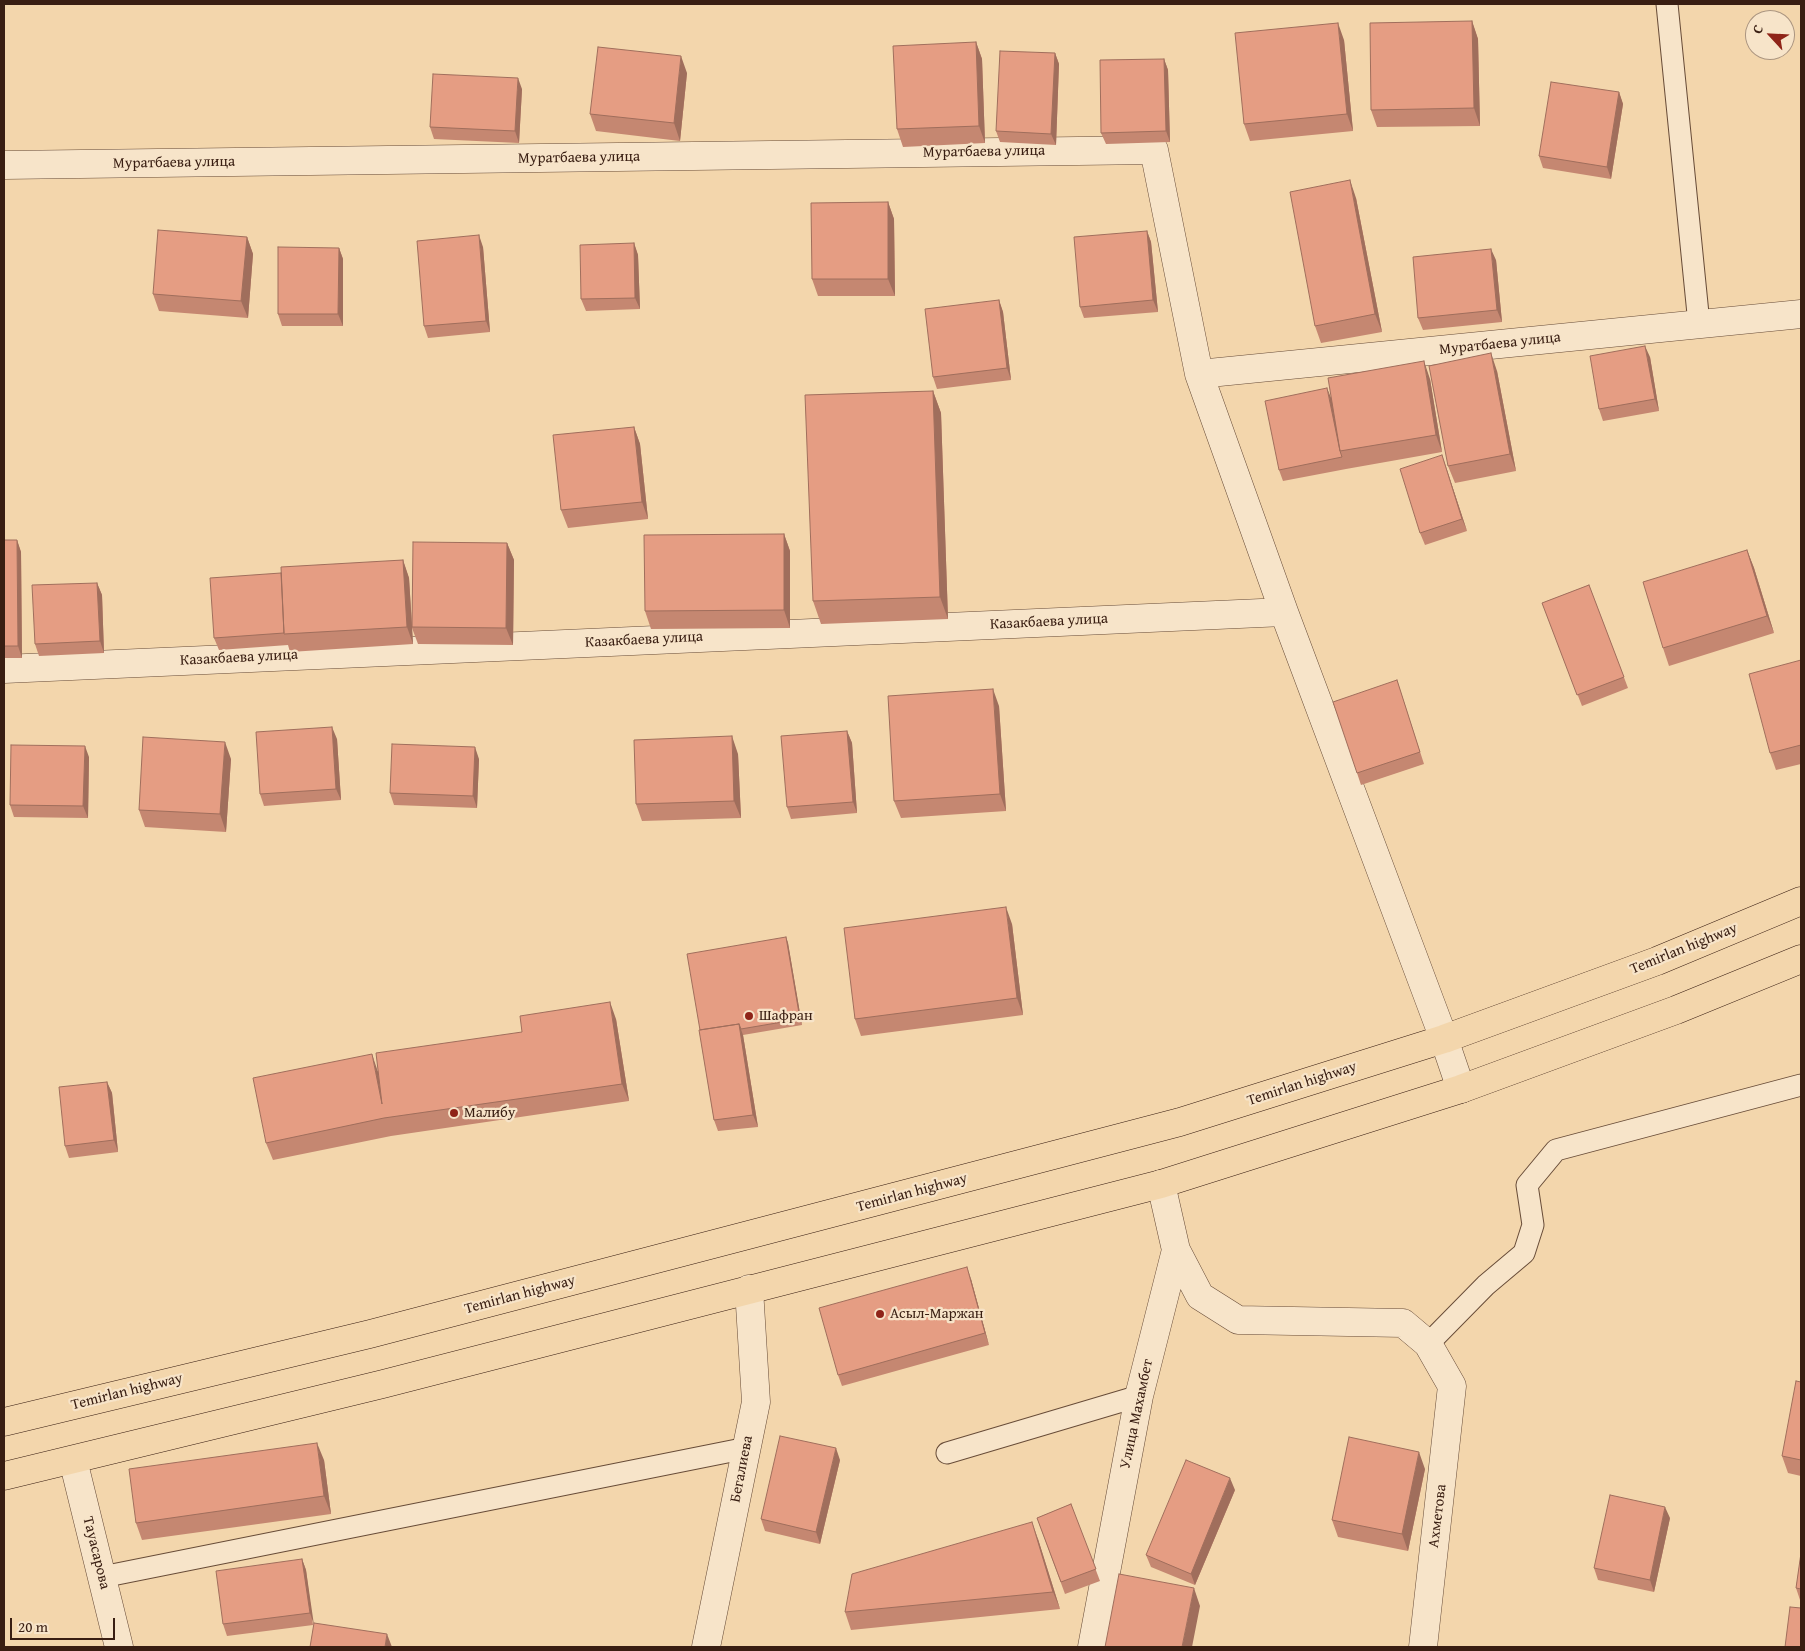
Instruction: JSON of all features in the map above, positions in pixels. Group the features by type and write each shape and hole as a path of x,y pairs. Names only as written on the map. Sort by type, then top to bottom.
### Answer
{"main road":[{"name":"Temirlan highway","path":"4,1422 370,1334 1180,1122 1444,1039 1657,961 1801,901"},
{"path":"4,1476 383,1384 1161,1184 1460,1088 1676,1010 1801,959"}],"street":[{"name":"Муратбаева улица","path":"4,165 1154,150 1199,374 1801,314"},
{"path":"1199,374 1284,612 1444,1039 1460,1088"},
{"name":"Казакбаева улица","path":"4,669 1284,612"},
{"name":"Улица Махамбет","path":"1092,1647 1139,1396 1176,1250 1161,1184"},
{"path":"1176,1250 1200,1296 1238,1320 1403,1323 1428,1344"},
{"name":"Бегалиева","path":"706,1647 756,1402 749,1289"},
{"name":"Ахметова","path":"1423,1647 1452,1386 1428,1344"},
{"name":"Тауасарова","path":"72,1460 119,1647"}],"lane":[{"path":"1667,4 1699,324"},
{"path":"1428,1344 1486,1285 1524,1254 1533,1225 1527,1185 1556,1150 1801,1085"},
{"path":"948,1453 1139,1396"},
{"path":"102,1576 747,1448"}],"building":[{"path":"1472,21 1474,108 1371,110 1370,23"},
{"path":"1338,23 1347,114 1244,124 1235,33"},
{"path":"976,42 979,126 897,129 893,46"},
{"path":"598,47 681,56 674,123 590,114"},
{"path":"1000,51 1055,53 1051,134 996,131"},
{"path":"1164,59 1166,131 1101,133 1100,60"},
{"path":"433,74 518,78 515,131 430,127"},
{"path":"1551,82 1619,92 1607,167 1539,156"},
{"path":"1350,180 1375,314 1315,326 1290,192"},
{"path":"888,202 888,279 812,279 811,203"},
{"path":"158,230 247,237 241,301 153,294"},
{"path":"1147,231 1153,300 1080,307 1074,237"},
{"path":"479,235 486,321 424,326 417,241"},
{"path":"634,243 635,298 581,299 580,245"},
{"path":"278,247 339,248 338,314 278,314"},
{"path":"1491,249 1497,310 1418,318 1413,257"},
{"path":"999,300 1007,368 933,377 925,309"},
{"path":"1645,346 1655,399 1599,409 1590,356"},
{"path":"1491,353 1510,454 1448,466 1429,366"},
{"path":"1424,361 1436,435 1340,451 1328,378"},
{"path":"1327,388 1342,457 1279,470 1265,401"},
{"path":"933,391 940,597 813,601 805,395"},
{"path":"634,427 642,502 561,510 553,435"},
{"path":"1442,455 1462,519 1420,533 1400,469"},
{"path":"784,534 784,610 645,611 644,535"},
{"path":"4,540 17,540 18,646 4,646"},
{"path":"413,542 507,543 506,628 412,627"},
{"path":"1747,550 1767,616 1663,648 1643,582"},
{"path":"403,560 407,627 284,634 281,567"},
{"path":"281,573 284,633 214,638 210,578"},
{"path":"97,583 100,641 35,644 32,585"},
{"path":"1589,585 1624,677 1577,695 1542,603"},
{"path":"1801,660 1801,745 1770,753 1749,674"},
{"path":"1397,680 1420,752 1357,773 1333,702"},
{"path":"993,689 1000,794 894,801 888,696"},
{"path":"332,727 336,789 260,794 256,732"},
{"path":"847,731 853,802 787,807 781,736"},
{"path":"732,736 734,801 636,804 634,740"},
{"path":"143,737 225,742 220,814 139,810"},
{"path":"392,744 475,747 473,796 390,793"},
{"path":"11,745 85,746 83,806 10,805"},
{"path":"1006,907 1017,998 855,1019 844,928"},
{"path":"786,937 800,1019 741,1029 739,1024 700,1030 687,954"},
{"path":"610,1002 622,1084 384,1118 266,1143 253,1078 372,1054 382,1104 376,1053 522,1032 520,1016"},
{"path":"739,1024 753,1115 714,1120 699,1030"},
{"path":"107,1082 114,1140 65,1146 59,1087"},
{"path":"967,1267 985,1333 838,1375 819,1308"},
{"path":"1796,1381 1801,1382 1801,1460 1782,1456"},
{"path":"780,1436 836,1448 816,1532 761,1519"},
{"path":"1349,1437 1419,1452 1402,1534 1332,1520"},
{"path":"317,1443 324,1496 136,1523 129,1469"},
{"path":"1186,1460 1230,1478 1191,1574 1146,1555"},
{"path":"1610,1495 1665,1507 1650,1580 1594,1568"},
{"path":"1071,1504 1096,1569 1061,1582 1037,1518"},
{"path":"1032,1522 1053,1592 845,1612 852,1574"},
{"path":"1801,1553 1801,1589 1796,1588"},
{"path":"302,1559 310,1613 223,1624 216,1571"},
{"path":"1119,1574 1194,1588 1182,1647 1105,1647"},
{"path":"1790,1607 1801,1608 1801,1647 1785,1647"},
{"path":"314,1623 387,1634 385,1647 310,1647"}],"place":[{"name":"Шафран","path":"749,1016"},
{"name":"Малибу","path":"454,1113"},
{"name":"Асыл-Маржан","path":"880,1314"}]}
